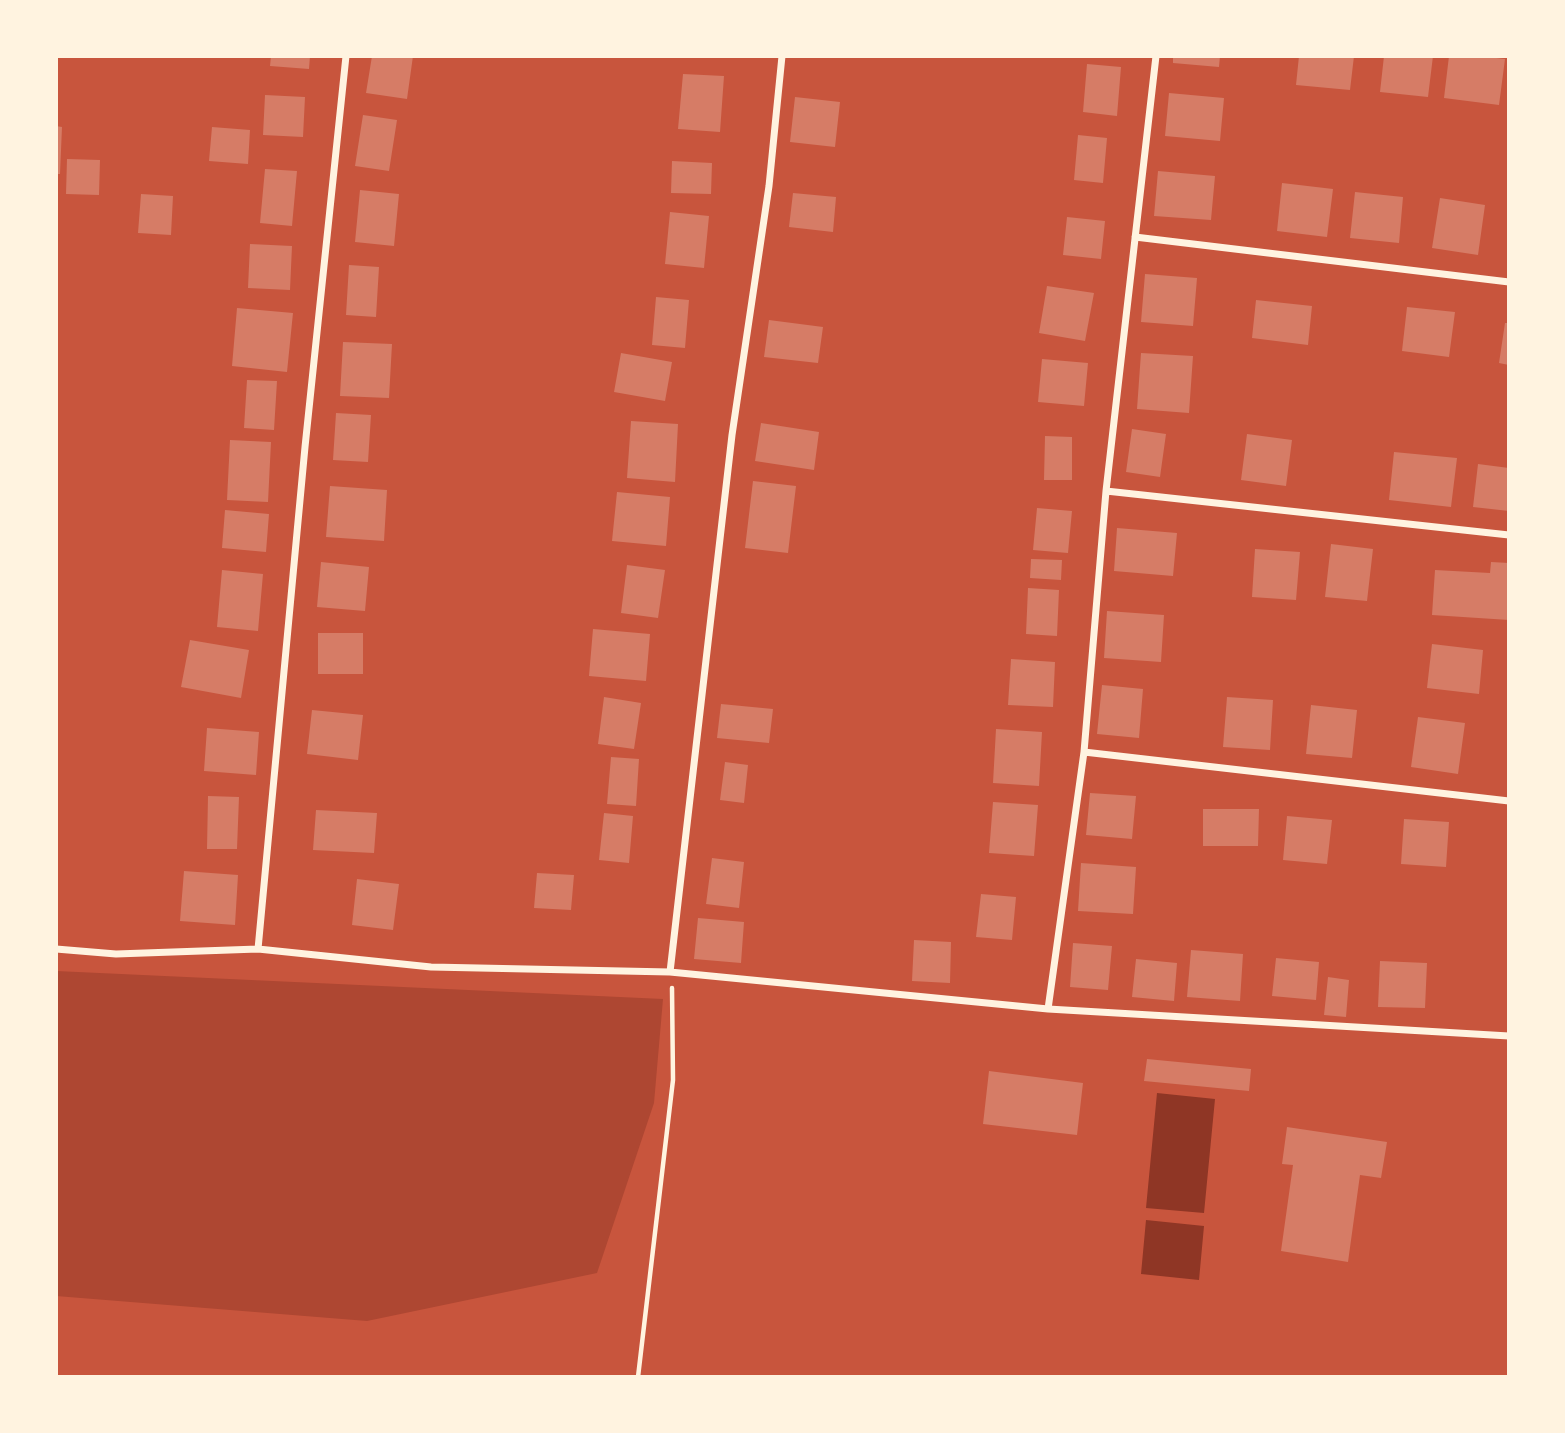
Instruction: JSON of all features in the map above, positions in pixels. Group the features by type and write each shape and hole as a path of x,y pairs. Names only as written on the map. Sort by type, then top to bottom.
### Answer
{"street":[{"path":"258,949 345,56"},
{"path":"670,972 732,435 769,186 782,56"},
{"path":"1048,1009 1084,752 1107,491 1156,56"},
{"path":"1135,236 1509,282"},
{"path":"1107,491 1509,535"},
{"path":"1084,752 1509,801"},
{"path":"56,949 116,954 258,949 431,967 670,972 1048,1009 1509,1036"}],"path":[{"path":"638,1377 673,1080 673,998 670,972"}],"shaded area":[{"path":"56,971 663,999 654,1103 597,1273 367,1321 56,1296"},
{"path":"1157,1093 1215,1099 1204,1213 1146,1208"},
{"path":"1146,1220 1204,1226 1199,1280 1141,1274"}],"building":[{"path":"271,56 310,56 309,69 270,66"},
{"path":"372,56 413,56 407,99 366,93"},
{"path":"1173,56 1220,56 1219,67 1173,63"},
{"path":"1299,56 1354,56 1350,90 1296,85"},
{"path":"1384,56 1433,56 1428,97 1380,92"},
{"path":"1449,56 1505,59 1499,105 1444,98"},
{"path":"1087,64 1121,67 1117,116 1083,112"},
{"path":"683,74 724,76 720,132 678,129"},
{"path":"1169,93 1224,98 1220,141 1165,136"},
{"path":"265,95 305,97 303,137 263,135"},
{"path":"795,97 840,102 835,147 790,142"},
{"path":"363,115 397,120 389,171 355,166"},
{"path":"56,126 62,127 60,174 56,174"},
{"path":"212,127 250,130 248,164 209,161"},
{"path":"1078,135 1107,138 1103,183 1074,180"},
{"path":"67,159 100,160 99,195 66,194"},
{"path":"672,161 712,163 711,194 671,193"},
{"path":"265,169 297,171 292,226 260,223"},
{"path":"1158,171 1215,176 1211,220 1154,216"},
{"path":"1282,183 1333,189 1327,237 1277,231"},
{"path":"360,190 399,194 394,246 355,242"},
{"path":"1355,192 1403,197 1399,243 1350,238"},
{"path":"793,193 836,197 833,232 789,227"},
{"path":"141,194 173,196 171,235 138,233"},
{"path":"1440,198 1485,205 1478,255 1432,248"},
{"path":"670,212 709,216 704,268 665,264"},
{"path":"1067,217 1105,221 1101,259 1063,255"},
{"path":"250,244 292,246 290,290 248,288"},
{"path":"349,265 379,267 376,317 346,315"},
{"path":"1145,274 1197,278 1193,326 1141,322"},
{"path":"1047,286 1094,293 1085,341 1039,333"},
{"path":"656,297 689,300 685,348 652,345"},
{"path":"1256,300 1312,306 1308,345 1252,338"},
{"path":"1407,307 1455,312 1449,357 1402,351"},
{"path":"237,308 293,313 287,372 232,366"},
{"path":"769,320 823,327 818,363 764,357"},
{"path":"1505,323 1509,323 1509,365 1499,363"},
{"path":"343,342 392,344 389,398 340,396"},
{"path":"621,353 672,362 665,401 614,392"},
{"path":"1141,353 1193,356 1189,413 1137,409"},
{"path":"1042,359 1088,363 1084,406 1038,402"},
{"path":"247,380 277,381 274,430 244,428"},
{"path":"336,413 371,415 368,462 333,460"},
{"path":"631,421 678,424 675,482 627,478"},
{"path":"761,423 819,432 814,470 755,461"},
{"path":"1132,429 1166,434 1160,477 1126,472"},
{"path":"1247,434 1292,440 1286,486 1241,480"},
{"path":"1045,436 1072,437 1072,480 1044,480"},
{"path":"230,440 271,442 268,502 227,500"},
{"path":"1394,452 1457,458 1451,507 1389,500"},
{"path":"1478,464 1509,468 1509,511 1473,507"},
{"path":"753,481 796,486 788,553 745,548"},
{"path":"330,486 387,490 384,541 326,537"},
{"path":"617,492 670,497 666,546 612,541"},
{"path":"1037,508 1072,511 1068,553 1033,550"},
{"path":"225,510 269,514 266,552 222,548"},
{"path":"1117,528 1177,533 1173,576 1114,571"},
{"path":"1331,544 1373,549 1367,601 1325,597"},
{"path":"1255,549 1300,552 1296,600 1252,597"},
{"path":"1031,559 1062,560 1061,580 1030,578"},
{"path":"321,562 369,567 365,611 317,607"},
{"path":"1491,562 1509,563 1509,620 1432,615 1435,570 1490,573"},
{"path":"627,565 665,570 658,618 621,613"},
{"path":"222,570 263,574 258,631 217,627"},
{"path":"1028,588 1059,590 1057,636 1026,634"},
{"path":"1107,611 1164,615 1161,662 1104,658"},
{"path":"593,629 650,634 646,681 589,676"},
{"path":"318,633 363,633 363,674 318,674"},
{"path":"190,640 249,650 241,698 181,687"},
{"path":"1432,644 1483,650 1479,694 1427,688"},
{"path":"1011,659 1055,662 1053,707 1008,705"},
{"path":"1102,685 1143,689 1139,738 1097,734"},
{"path":"604,697 641,703 634,749 598,744"},
{"path":"1227,697 1273,700 1270,750 1223,747"},
{"path":"721,704 773,709 769,743 717,738"},
{"path":"1311,705 1357,710 1352,758 1306,754"},
{"path":"312,710 363,715 358,760 307,754"},
{"path":"1418,717 1465,723 1458,774 1411,767"},
{"path":"207,728 259,732 256,775 204,771"},
{"path":"996,729 1042,732 1039,786 993,783"},
{"path":"611,757 639,759 636,806 607,804"},
{"path":"725,762 748,765 744,803 720,800"},
{"path":"1090,793 1136,796 1132,839 1086,835"},
{"path":"208,796 239,797 237,849 207,849"},
{"path":"993,802 1038,805 1034,856 989,853"},
{"path":"1203,809 1259,809 1258,846 1203,846"},
{"path":"316,810 377,813 374,853 313,850"},
{"path":"604,813 633,816 629,863 599,860"},
{"path":"1287,816 1332,820 1327,864 1283,860"},
{"path":"1404,819 1449,822 1446,867 1401,864"},
{"path":"712,858 744,862 739,908 706,904"},
{"path":"1081,863 1136,867 1133,914 1078,911"},
{"path":"184,871 238,875 235,925 180,921"},
{"path":"537,873 574,875 571,910 534,908"},
{"path":"357,879 399,884 393,930 352,925"},
{"path":"981,894 1016,897 1012,940 976,937"},
{"path":"698,918 744,922 741,963 694,959"},
{"path":"914,940 951,942 950,983 912,981"},
{"path":"1073,943 1112,946 1108,990 1070,987"},
{"path":"1191,950 1243,954 1240,1001 1187,997"},
{"path":"1276,958 1319,962 1316,1000 1272,996"},
{"path":"1136,959 1177,963 1174,1001 1132,997"},
{"path":"1380,961 1427,963 1425,1008 1378,1007"},
{"path":"1328,977 1349,980 1346,1017 1324,1015"},
{"path":"1147,1059 1251,1069 1249,1091 1144,1081"},
{"path":"989,1071 1083,1083 1077,1135 983,1124"},
{"path":"1287,1127 1387,1142 1381,1178 1360,1175 1348,1262 1281,1251 1293,1165 1282,1164"}]}
